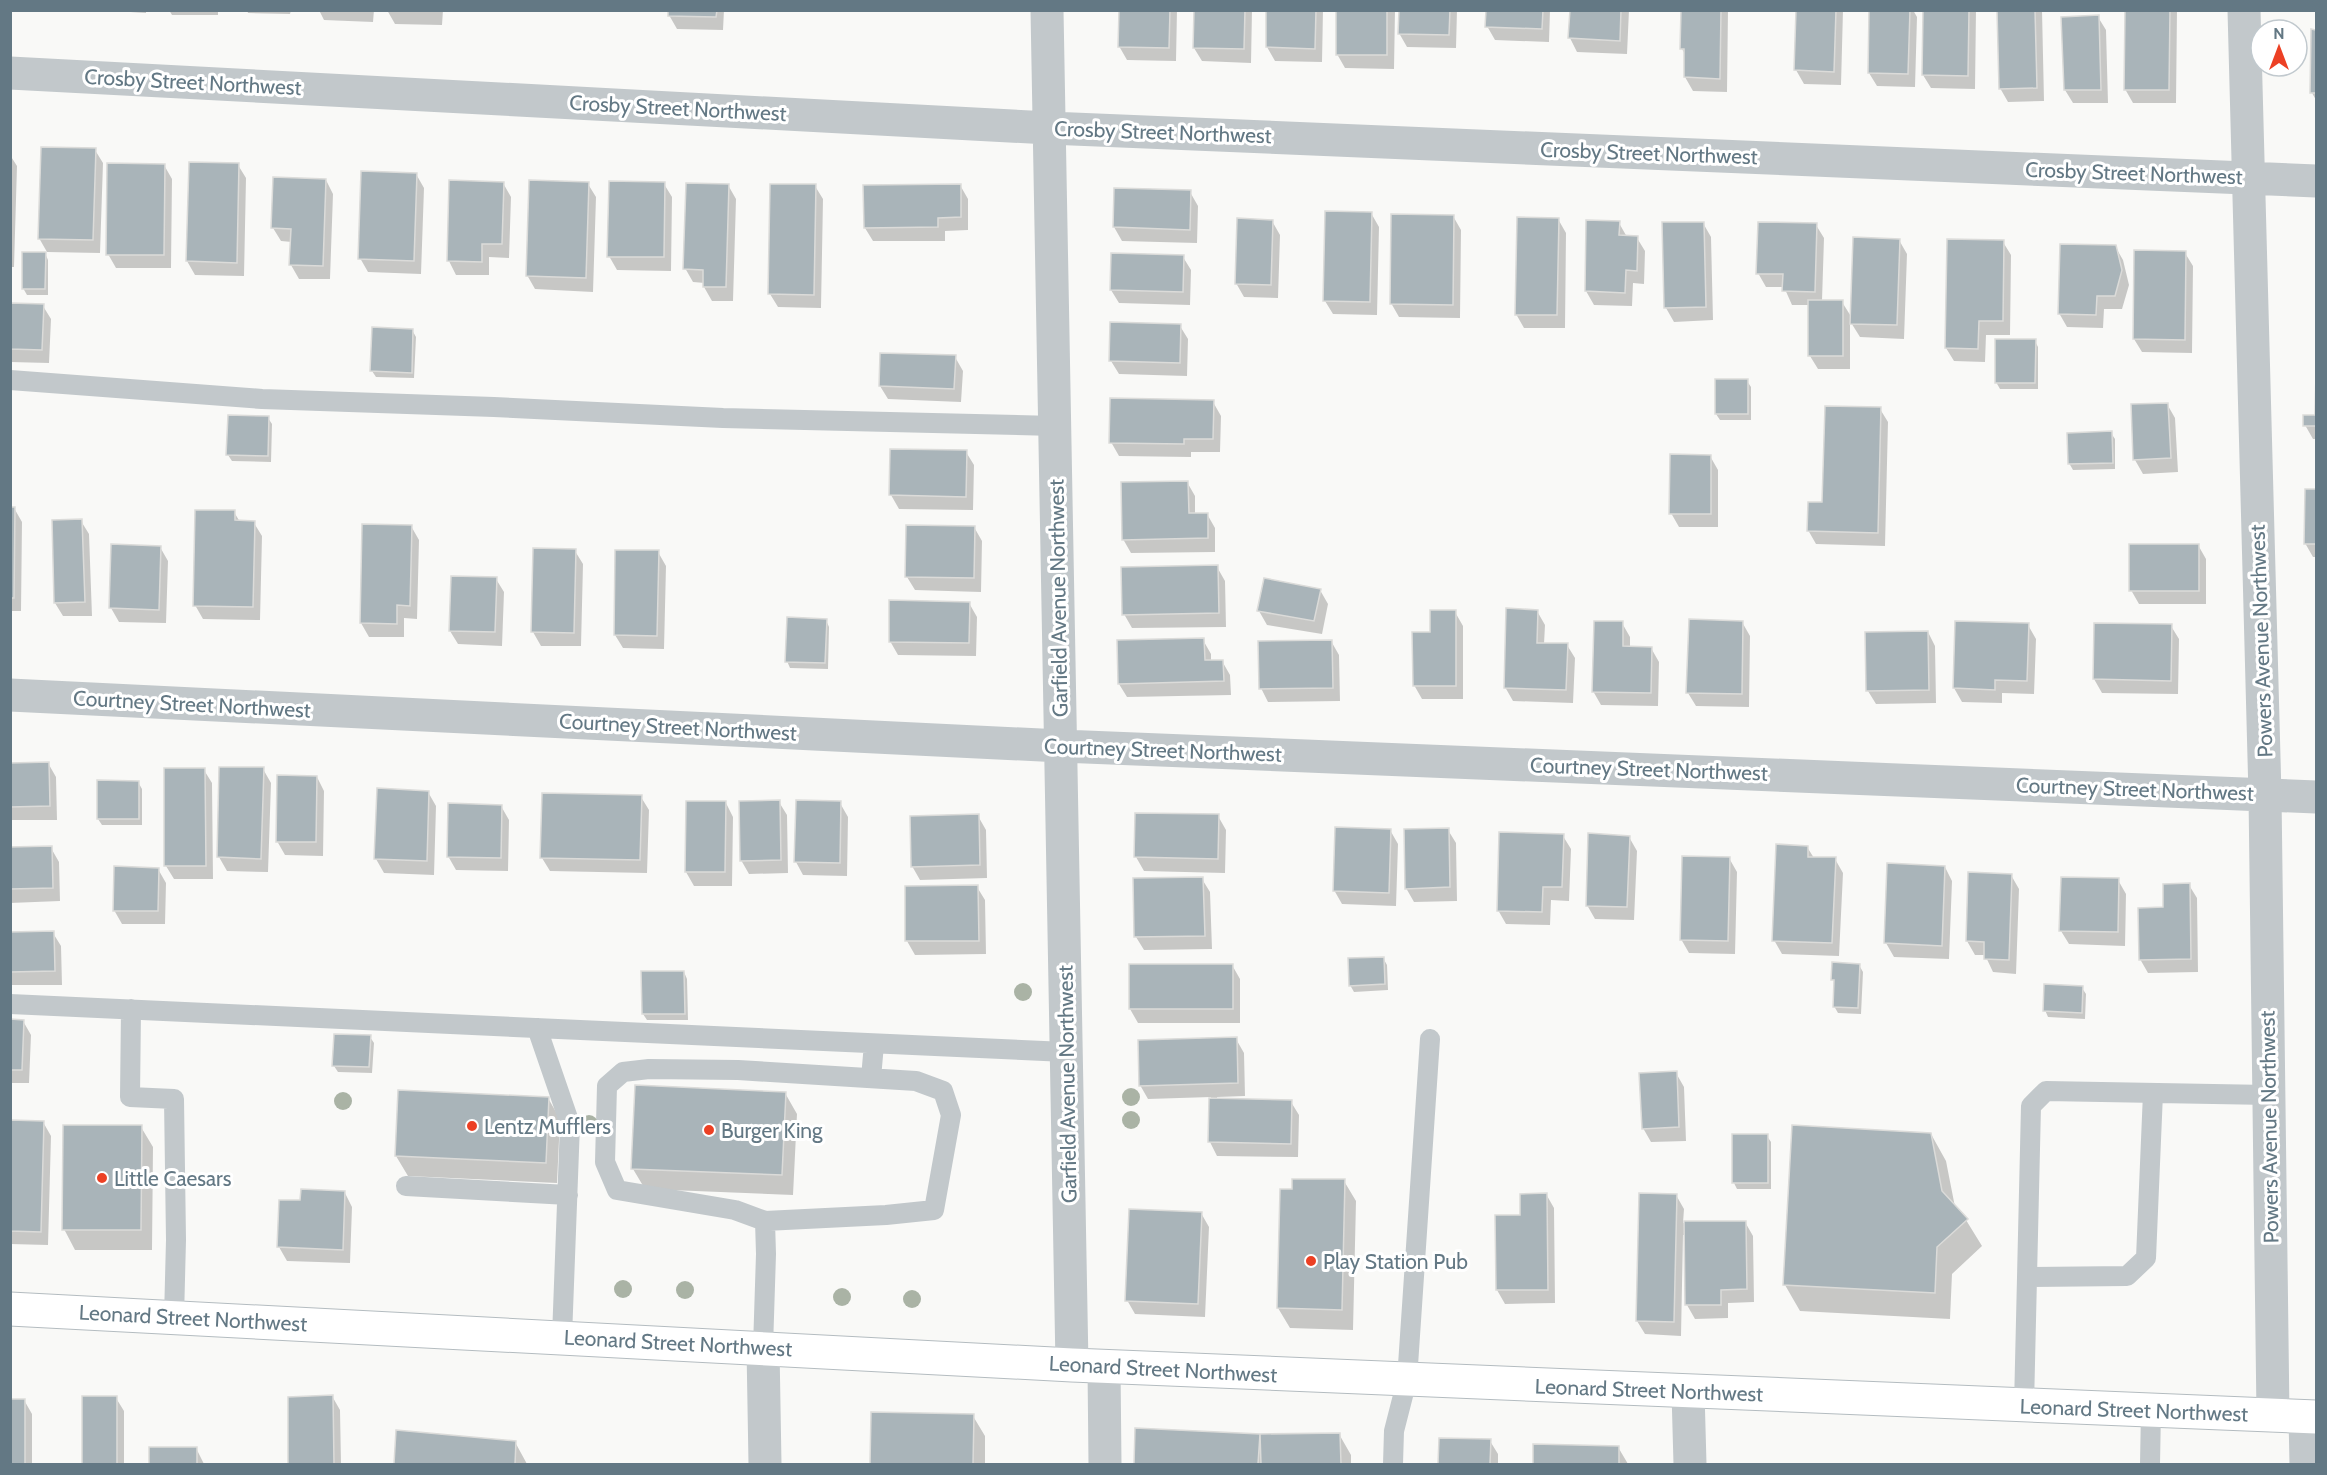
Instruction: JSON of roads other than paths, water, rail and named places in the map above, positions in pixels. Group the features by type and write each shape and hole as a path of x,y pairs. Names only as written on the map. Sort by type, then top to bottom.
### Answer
{"main road":[{"name":"Leonard Street Northwest","path":"10,1309 1104,1367 2311,1417"}],"street":[{"name":"Garfield Avenue Northwest","path":"1047,10 1072,1365"},
{"name":"Powers Avenue Northwest","path":"2244,10 2265,795 2273,1415"},
{"name":"Crosby Street Northwest","path":"10,73 1049,128 2316,181"},
{"name":"Courtney Street Northwest","path":"10,695 1061,746 2316,797"},
{"path":"763,1348 765,1464"},
{"path":"1104,1367 1105,1464"},
{"path":"1688,1392 1690,1464"},
{"path":"2306,1464 2311,1417"}],"lane":[{"path":"10,380 262,399 723,418 1055,426"},
{"path":"10,1004 1066,1052"},
{"path":"131,1009 130,1097 174,1100 176,1240 174,1318"},
{"path":"537,1028 570,1124 562,1337"},
{"path":"1393,1464 1394,1431 1407,1380 1430,1039"},
{"path":"871,1078 874,1044"},
{"path":"649,1069 738,1070 916,1081 943,1090 951,1115 934,1210 886,1215 765,1221 735,1210 617,1190 605,1162 607,1086 623,1072 649,1069"},
{"path":"2024,1406 2031,1106 2046,1091 2269,1095"},
{"path":"2027,1277 2127,1276 2146,1258 2153,1093"},
{"path":"406,1186 568,1195"},
{"path":"763,1348 765,1221"},
{"path":"2150,1464 2151,1410"}],"place":[{"name":"Lentz Mufflers","path":"472,1126"},
{"name":"Burger King","path":"709,1130"},
{"name":"Little Caesars","path":"102,1178"},
{"name":"Play Station Pub","path":"1311,1261"}]}
